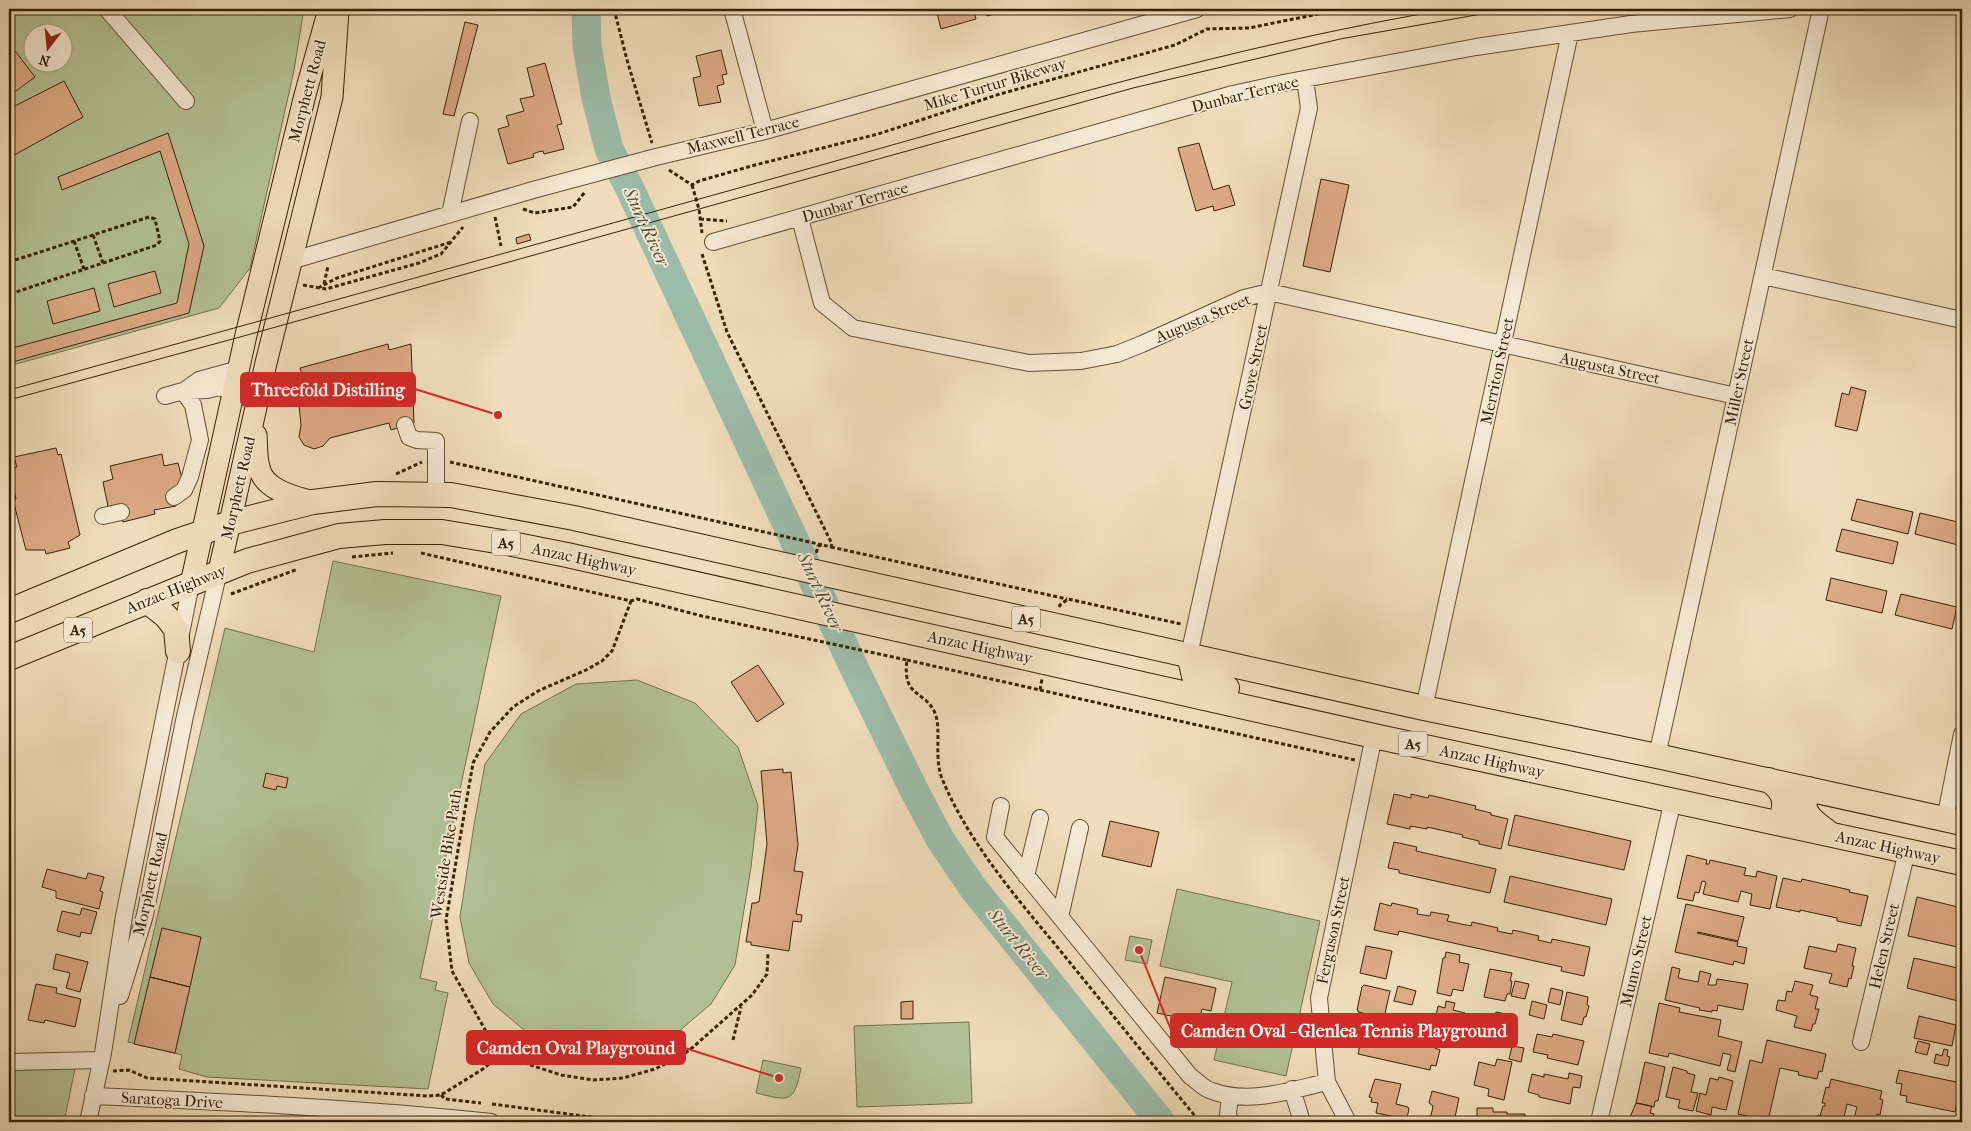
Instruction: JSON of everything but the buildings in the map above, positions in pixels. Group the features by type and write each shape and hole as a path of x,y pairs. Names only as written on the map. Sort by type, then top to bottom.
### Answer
{"highway":[{"name":"A5","path":"9,611 177,541 230,523 313,502 377,494 450,495 574,518 1424,708 1657,756 1954,821"},
{"path":"567,555 574,518"},
{"name":"Anzac Highway","path":"9,658 219,571 259,557 339,536 385,532 442,532 567,555 1374,736 1962,863"},
{"path":"147,601 166,616 176,629 178,651"},
{"path":"1152,647 1162,666 1165,688"},
{"path":"1189,655 1194,676 1199,682 1242,692 1272,712"},
{"path":"1769,780 1781,789 1784,799 1781,823"},
{"path":"1809,789 1804,799 1804,809 1812,819 1830,834"}],"main road":[{"name":"Morphett Road","path":"191,584 239,369 305,95 329,9"},
{"name":"Morphett Road","path":"219,571 290,261 332,97 338,9"},
{"path":"254,413 259,469 267,483 289,495 313,502"}],"street":[{"path":"107,9 186,101"},
{"path":"732,9 766,131"},
{"name":"Maxwell Terrace","path":"290,261 450,214 638,162 766,131 1196,9"},
{"name":"Dunbar Terrace","path":"708,241 800,218 1233,94 1476,47 1631,24 1790,9"},
{"name":"Miller Street","path":"1657,756 1821,9"},
{"name":"Merriton Street","path":"1424,708 1570,34"},
{"name":"Grove Street","path":"1189,655 1309,108 1305,79"},
{"path":"450,214 470,121"},
{"name":"Augusta Street","path":"800,218 822,303 852,328 1029,363 1081,360 1117,354 1244,298 1269,292 1736,396"},
{"path":"1763,276 1962,320"},
{"path":"183,391 199,380 239,369"},
{"path":"165,396 183,391 207,390 220,387 226,389 233,396"},
{"path":"174,497 184,490 195,461 183,402 183,391"},
{"path":"405,425 408,437 417,440 436,441 436,495"},
{"path":"103,516 121,512"},
{"name":"Morphett Road","path":"102,1056 145,915 185,716 219,571"},
{"name":"Morphett Road","path":"88,1122 102,1056 124,916 191,584"},
{"path":"1954,821 1962,734"},
{"name":"Ferguson Street","path":"1348,1122 1327,1082 1319,998 1374,736"},
{"name":"Munro Street","path":"1599,1122 1673,800"},
{"path":"1001,806 995,837 1190,1076 1210,1091 1230,1096 1261,1096 1327,1082"},
{"path":"1026,876 1040,818"},
{"path":"1060,917 1080,828"},
{"name":"Helen Street","path":"1861,1042 1907,851"},
{"path":"9,1062 102,1056"},
{"path":"1292,1089 1302,1122"},
{"name":"Saratoga Drive","path":"93,1096 395,1112 491,1122"},
{"path":"1230,1096 1228,1114 1230,1122"}],"path":[{"path":"614,9 652,145"},
{"path":"1313,9 1314,14"},
{"name":"Mike Turtur Bikeway","path":"692,185 699,181 755,164 878,134 1000,94 1175,45 1207,29 1249,28 1343,9"},
{"path":"666,169 678,174 692,185 708,241 702,252 727,332 832,544 831,547"},
{"path":"520,208 535,214 573,207 588,188"},
{"path":"485,218 501,213"},
{"path":"495,215 502,246"},
{"path":"9,262 148,217 154,219 160,240 157,245 84,270 13,293 9,291"},
{"path":"454,241 337,278 318,288 326,289 419,263 440,254 454,241 468,223"},
{"path":"93,235 103,263"},
{"path":"74,241 84,270"},
{"path":"324,285 328,265"},
{"path":"736,525 1185,625"},
{"path":"816,553 818,546 821,544"},
{"path":"416,552 632,601 637,599 702,616 878,653"},
{"path":"344,557 398,553"},
{"path":"231,594 299,569"},
{"path":"1058,612 1060,605 1068,599"},
{"name":"Westside Bike Path","path":"492,1056 492,1042 452,970 446,920 473,763 490,732 513,707 538,691 602,661 612,651 632,601"},
{"path":"797,630 798,636"},
{"path":"907,660 1360,761"},
{"path":"1040,690 1043,676"},
{"path":"119,1071 128,1070 147,1078 428,1096 441,1095 483,1069 489,1064 492,1056 521,1062 576,1078 608,1080 623,1078 655,1069 681,1056 741,1006 759,987 767,974 768,953"},
{"path":"733,1040 741,1006"},
{"path":"441,1095 445,1099 482,1103"},
{"path":"491,1104 629,1122"}],"green space":[{"path":"9,9 304,9 294,70 250,268 219,308 9,366"},
{"path":"333,561 501,596 420,978 437,982 435,990 448,993 428,1089 207,1077 179,1069 182,1055 128,1042 225,628 314,652"},
{"path":"637,680 695,703 738,747 758,806 751,867 735,965 711,1004 672,1037 624,1053 573,1052 529,1034 493,1004 469,963 460,917 474,825 485,764 521,714 576,684"},
{"path":"1177,889 1320,921 1286,1076 1214,1060 1232,982 1160,966"},
{"path":"1130,936 1152,940 1147,964 1125,960"},
{"path":"969,1022 972,1103 857,1107 854,1026"},
{"path":"763,1060 801,1068 796,1088 792,1094 788,1097 776,1098 756,1093"},
{"path":"76,1064 64,1122 9,1122 9,1066"}],"waterway":[{"name":"Sturt River","path":"586,9 587,46 596,98 609,149 629,187 857,674 915,792 940,839 973,888 1161,1122"}],"tram line":[{"path":"9,390 1132,79 1290,40 1450,9"},
{"path":"9,400 1133,88 1340,39 1510,9"}],"place":[{"name":"Threefold Distilling","path":"498,415"},
{"name":"Camden Oval - Glenlea Tennis Playground","path":"1139,950"},
{"name":"Camden Oval Playground","path":"779,1078"}]}
